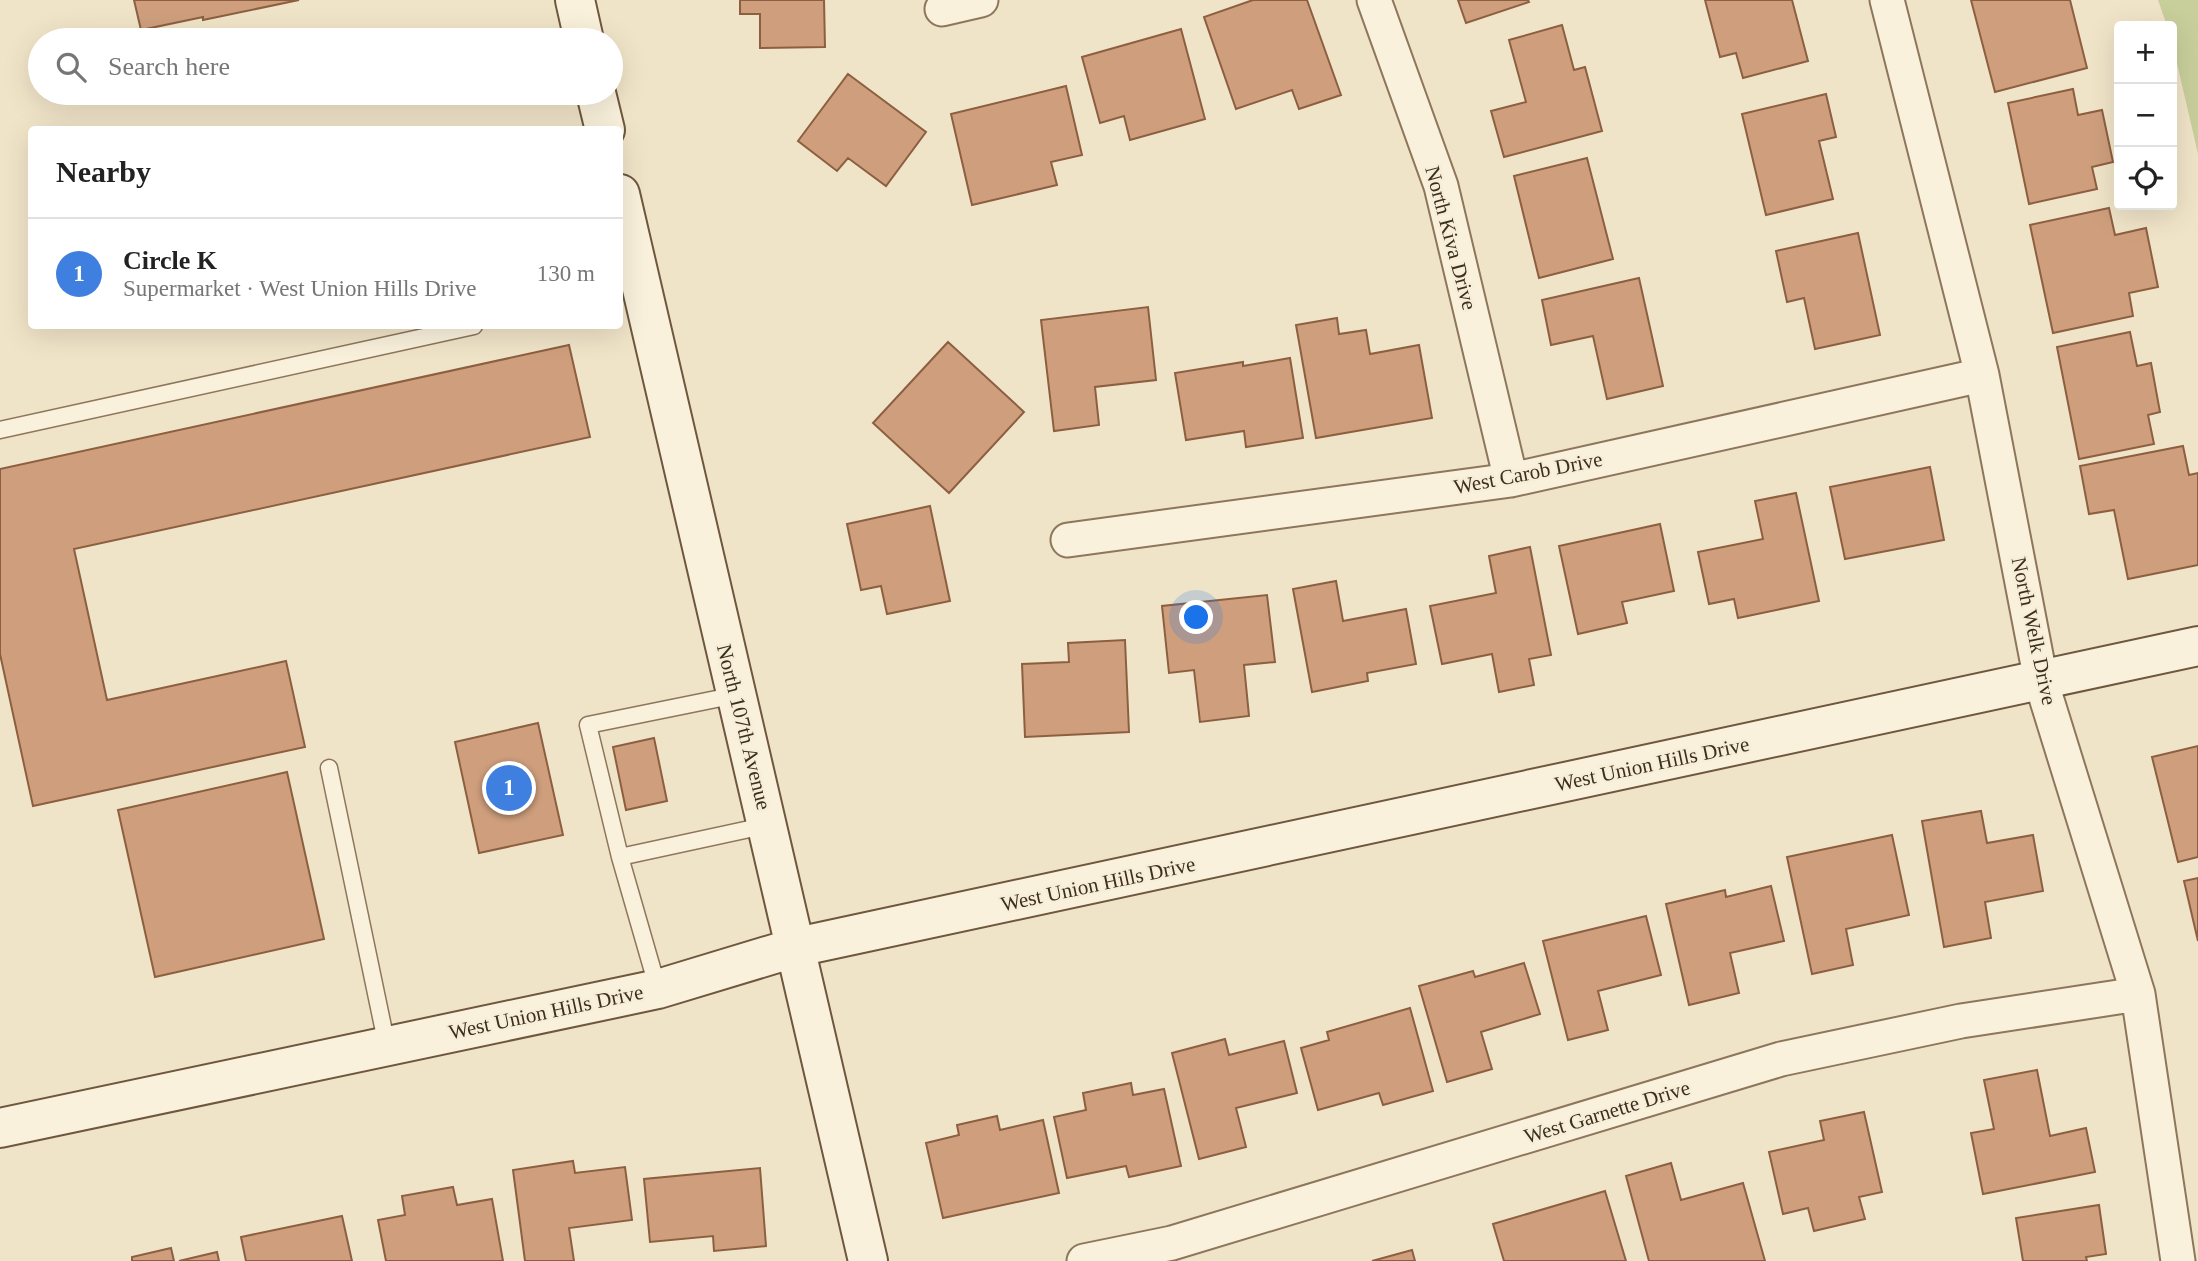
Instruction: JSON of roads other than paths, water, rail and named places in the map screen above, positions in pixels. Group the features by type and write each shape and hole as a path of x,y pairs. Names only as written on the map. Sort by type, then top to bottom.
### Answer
{"main road":[{"path":"575,0 581,28"},
{"path":"599,105 604,126"},
{"name":"North 107th Avenue","path":"623,225 625,245 797,947 868,1261"},
{"name":"West Union Hills Drive","path":"0,1128 658,989 797,947 2198,646"}],"street":[{"path":"942,9 981,0"},
{"name":"North Kiva Drive","path":"1374,0 1441,186 1511,480"},
{"name":"North Welk Drive","path":"1886,0 1982,374 2041,681 2138,994 2178,1261"},
{"name":"West Carob Drive","path":"1068,540 1511,480 1982,374"},
{"name":"West Garnette Drive","path":"1084,1261 1185,1239 1781,1059 1961,1021 2138,994"}],"lane":[{"path":"0,430 460,329"},
{"path":"658,989 620,857 588,725 736,695"},
{"path":"329,768 387,1046"},
{"path":"620,857 768,825"}],"place":[{"name":"Circle K","path":"509,788"}]}
